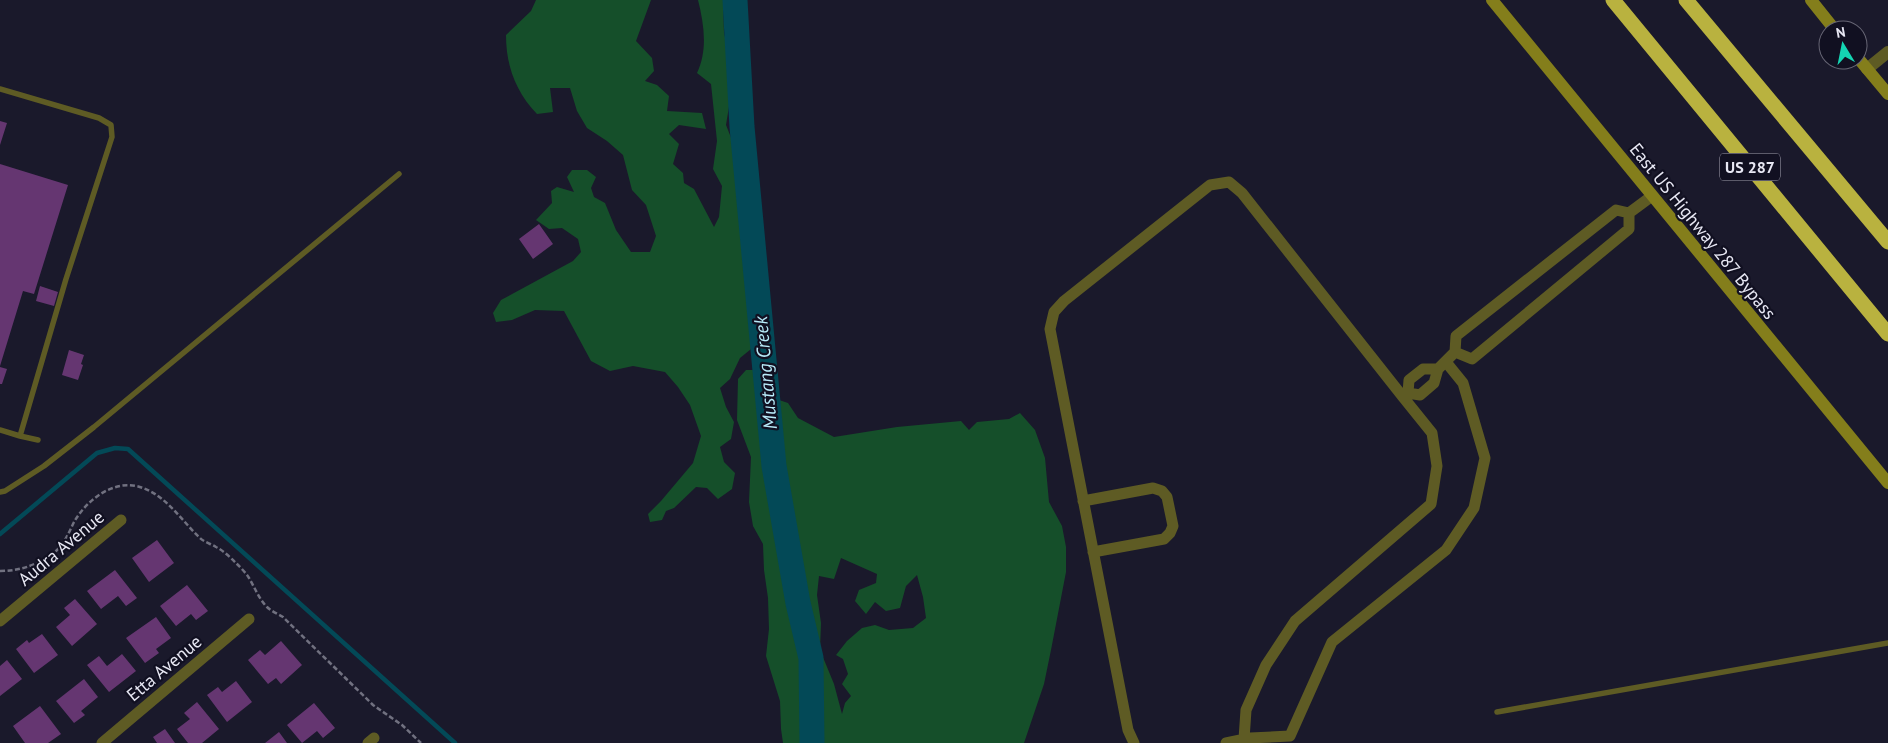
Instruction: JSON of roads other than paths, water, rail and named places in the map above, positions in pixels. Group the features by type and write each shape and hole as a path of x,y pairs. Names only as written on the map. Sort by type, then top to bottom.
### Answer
{"highway":[{"name":"US 287","path":"1612,0 1888,334"},
{"path":"1686,0 1888,242"}],"main road":[{"name":"East US Highway 287 Bypass","path":"1492,0 1888,484"},
{"path":"1811,0 1827,20"},
{"path":"1868,70 1888,94"}],"street":[{"path":"1868,68 1888,52"},
{"path":"1134,743 1128,730 1050,329 1054,312 1064,301 1210,185 1228,182 1242,193 1405,395 1432,433 1437,466 1431,504 1294,621 1266,665 1246,710 1244,739"},
{"path":"1405,395 1420,395 1434,383 1442,366 1456,352 1456,336 1616,210 1629,213 1652,196"},
{"path":"1456,352 1472,359 1629,229 1629,213"},
{"path":"1405,395 1409,380 1423,369 1442,366"},
{"path":"1226,743 1244,739 1290,736 1332,642 1446,550 1474,508 1485,458 1462,384 1442,366"},
{"path":"1083,501 1153,488 1162,491 1167,496 1173,526 1170,533 1164,539 1093,552"},
{"name":"Audra Avenue","path":"0,621 121,520"},
{"name":"Etta Avenue","path":"102,743 249,619"}],"lane":[{"path":"0,89 99,118 110,125 112,137 66,279 20,436"},
{"path":"0,492 5,491 44,466 94,427 399,174"},
{"path":"0,430 38,440"},
{"path":"1497,712 1888,643"}],"waterway":[{"name":"Mustang Creek","path":"735,0 742,127 774,466 798,603 811,658 812,743"},
{"path":"0,534 97,453 115,448 128,449 455,743"}]}
